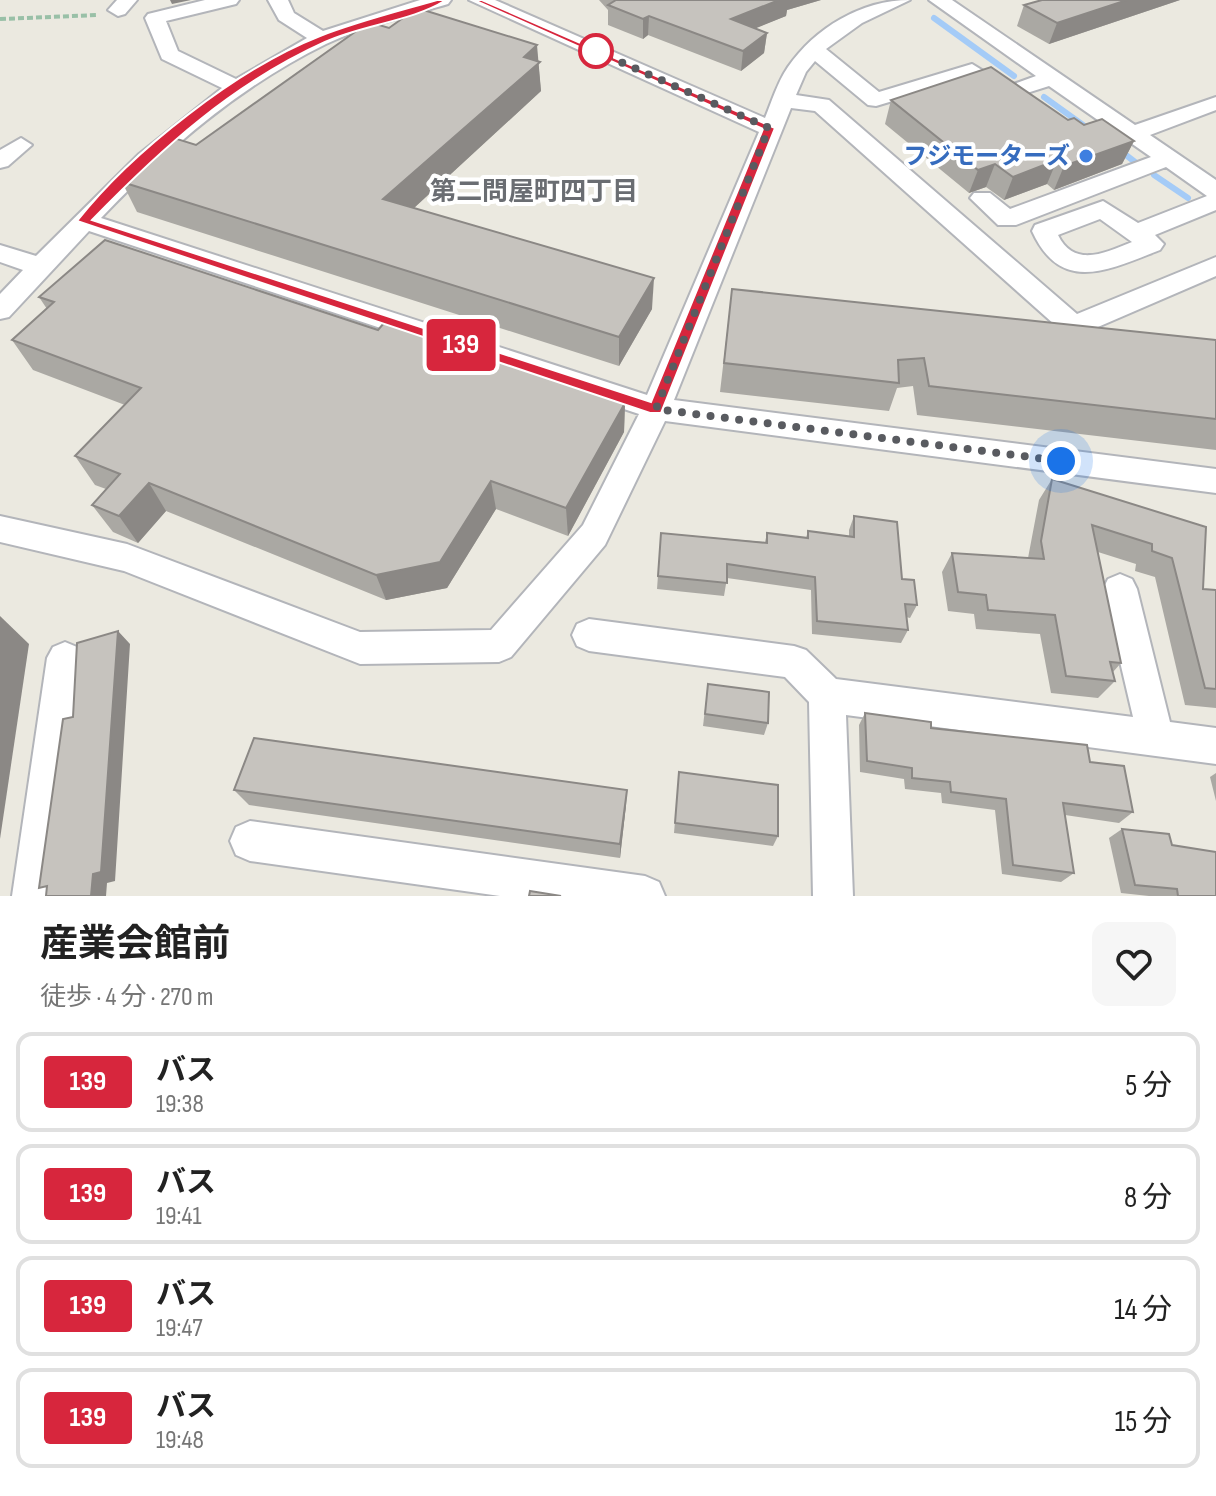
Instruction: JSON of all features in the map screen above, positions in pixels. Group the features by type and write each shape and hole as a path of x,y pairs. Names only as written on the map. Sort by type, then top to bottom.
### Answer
{"street":[{"path":"229,0 155,18 169,55 235,86"},
{"path":"278,0 286,16 322,39"},
{"path":"0,310 158,146 235,86 322,39 441,0"},
{"path":"479,0 769,128"},
{"path":"0,529 127,558 360,648 499,646 594,535 656,409 769,128 796,70 813,49 848,22 900,0"},
{"path":"939,0 1216,191"},
{"path":"813,49 876,100 972,70 1005,94 1052,78"},
{"path":"782,100 821,105 1074,326 1216,266"},
{"path":"1132,134 1216,103"},
{"path":"0,161 21,145"},
{"path":"982,198 1007,219 1168,158"},
{"path":"1136,233 1216,201"},
{"path":"84,221 656,409 1216,481"},
{"path":"0,253 41,267"},
{"path":"1120,589 1156,738"},
{"path":"589,635 794,662 827,695 1216,746"},
{"path":"32,896 65,658"},
{"path":"827,695 833,896"},
{"path":"250,841 645,896"}],"path":[{"path":"0,19 53,19 122,5"}],"building":[{"path":"616,0 779,0 731,19 767,33 743,51 649,16 643,19 608,5"},
{"path":"1042,0 1127,0 1057,23 1024,5"},
{"path":"417,8 537,45 524,57 540,62 383,199 654,278 619,337 122,182 174,138 196,145 369,22 389,28"},
{"path":"991,67 1068,120 1074,118 1084,125 1102,119 1134,141 1064,166 1057,160 1013,177 995,164 978,170 891,100"},
{"path":"105,240 378,330 384,323 625,403 566,508 491,481 440,562 376,575 149,483 119,516 92,505 120,474 75,456 141,388 12,340 54,302 39,297"},
{"path":"732,289 1216,340 1216,419 929,386 924,358 898,360 899,383 724,363"},
{"path":"1052,479 1206,527 1203,589 1216,590 1216,689 1205,688 1172,558 1152,551 1152,544 1092,525 1121,663 1110,662 1115,681 1066,676 1055,615 988,610 986,595 958,592 952,553 1044,559 1041,541"},
{"path":"854,516 897,522 902,579 914,580 917,605 905,604 908,630 817,621 815,577 727,564 727,583 658,576 661,533 767,543 767,533 808,538 808,531 854,537"},
{"path":"118,631 101,872 93,874 91,896 46,896 47,886 39,888 63,719 73,717 77,643"},
{"path":"708,684 769,692 768,723 705,714"},
{"path":"865,713 931,722 931,728 1087,745 1090,762 1124,766 1133,812 1063,803 1074,873 1013,865 1006,799 951,792 950,782 912,778 912,768 867,761"},
{"path":"254,738 627,790 620,844 234,790"},
{"path":"679,772 778,785 778,836 675,823"},
{"path":"1122,829 1169,834 1172,845 1216,852 1216,896 1178,896 1177,889 1135,885"},
{"path":"530,891 561,896 529,896"}],"waterway":[{"path":"934,18 1014,76"},
{"path":"1044,97 1083,125"},
{"path":"1122,152 1135,162"},
{"path":"1154,175 1188,198"}],"bus line":[{"name":"139","path":"441,0 322,39 235,86 158,146 84,221 656,409 769,128 479,0"}],"place":[{"name":"フジモーターズ","path":"1086,156"}],"district":[{"name":"第二問屋町四丁目","path":"534,192"}],"route":[{"path":"596,51 769,128 656,409 1061,461"}]}
